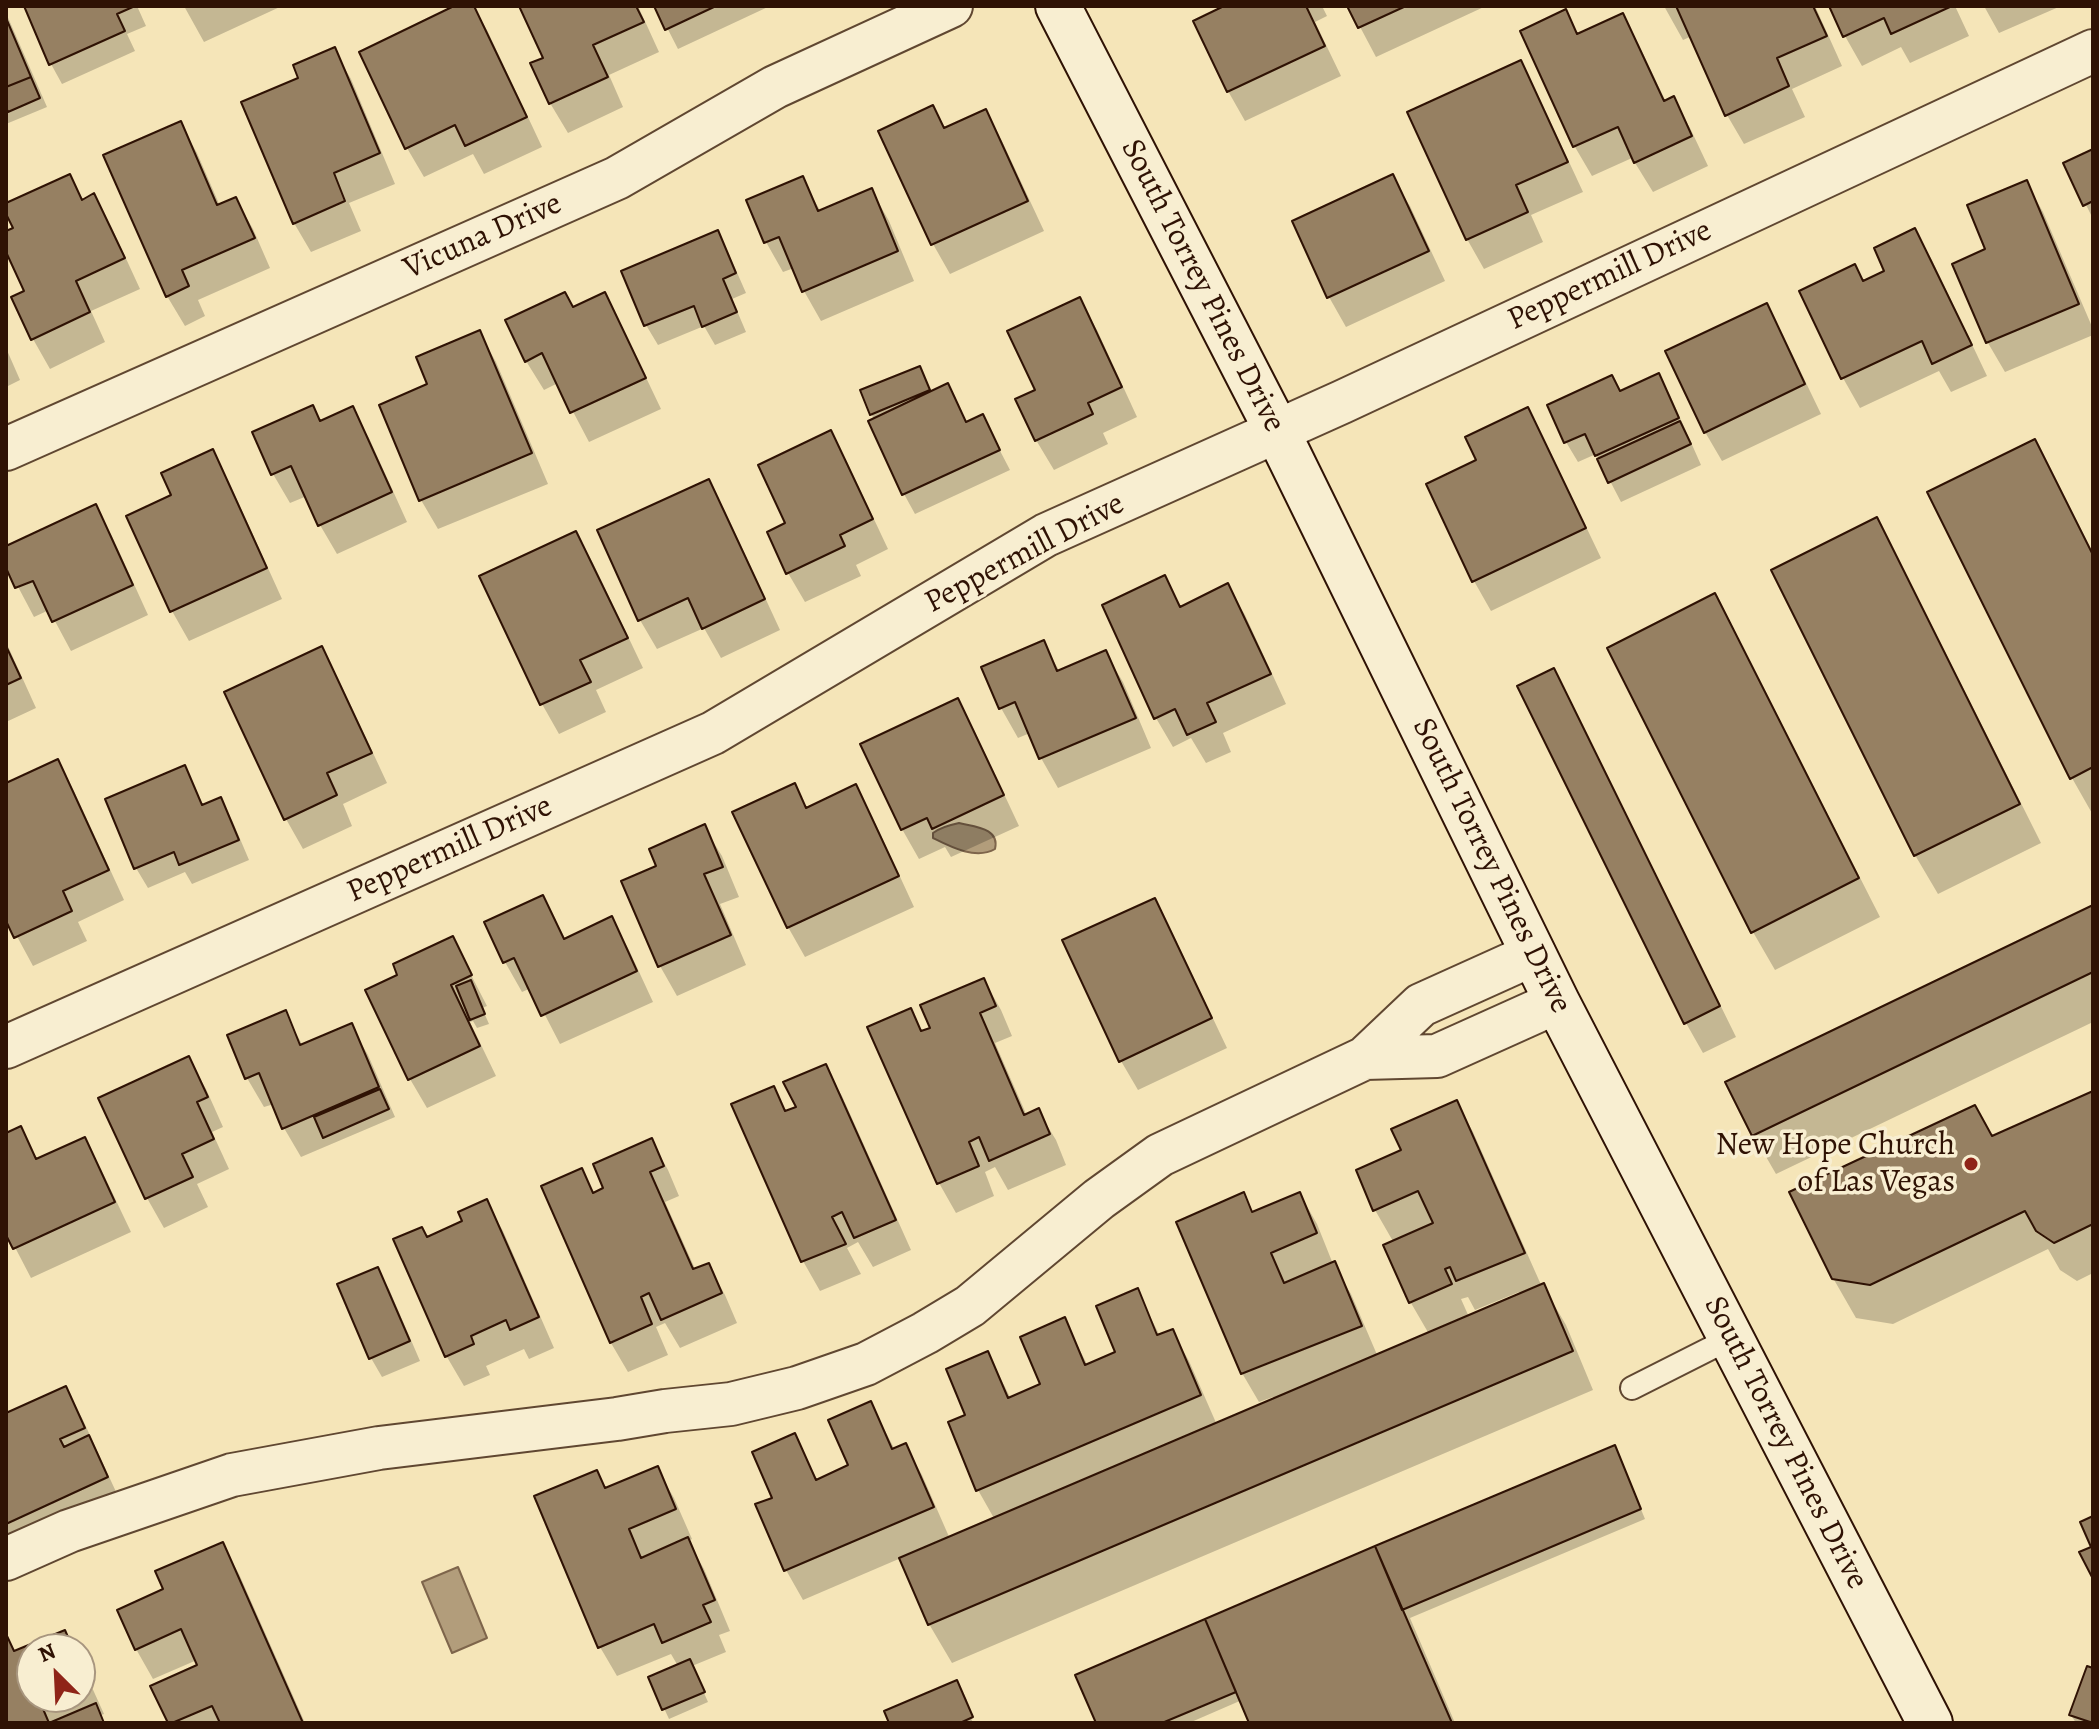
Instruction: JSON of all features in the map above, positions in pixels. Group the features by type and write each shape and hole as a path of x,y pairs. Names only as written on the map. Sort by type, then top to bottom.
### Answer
{"main road":[{"name":"South Torrey Pines Drive","path":"1058,6 1277,431 1557,1002 1930,1723"}],"street":[{"name":"Vicuna Drive","path":"6,449 617,178 775,87 951,6"},
{"name":"Peppermill Drive","path":"6,1047 713,733 1046,535 1277,431 2093,51"},
{"path":"6,1559 69,1531 232,1475 379,1448 731,1404 797,1388 866,1364 970,1306 1099,1199 1160,1155 1365,1058 1421,1005 1534,954"},
{"path":"1365,1058 1437,1056 1557,1002"}],"lane":[{"path":"1632,1388 1731,1338"}],"shaded area":[{"path":"959,823 990,833 996,842 995,849 972,853 933,838 936,831"},
{"path":"458,1567 487,1638 452,1653 422,1582"}],"building":[{"path":"24,6 135,6 117,14 125,31 49,65"},
{"path":"454,6 474,6 527,117 465,146 455,125 405,149 359,52"},
{"path":"519,6 636,6 644,22 593,45 608,77 549,104 530,63 543,58"},
{"path":"654,6 716,6 665,30"},
{"path":"1224,6 1306,6 1325,46 1227,92 1193,21"},
{"path":"1347,6 1406,6 1358,28"},
{"path":"1676,6 1813,6 1827,36 1777,58 1789,86 1725,116"},
{"path":"1829,6 1952,6 1891,34 1884,18 1843,37"},
{"path":"1566,9 1577,34 1623,13 1664,101 1674,96 1692,136 1634,163 1618,127 1573,147 1520,31"},
{"path":"6,18 31,77 6,87"},
{"path":"335,47 380,153 334,173 345,201 293,224 241,102 298,78 293,65"},
{"path":"1521,60 1568,162 1516,185 1528,212 1466,240 1407,112"},
{"path":"31,77 40,98 8,112 6,87"},
{"path":"933,105 944,128 986,109 1028,201 931,245 878,131"},
{"path":"181,121 217,205 236,197 255,238 182,270 189,286 166,297 103,155"},
{"path":"2093,149 2093,201 2083,206 2063,163"},
{"path":"70,174 82,200 94,193 125,258 76,281 90,312 31,340 11,297 24,291 6,252 6,231 13,228 6,214 6,203"},
{"path":"1393,174 1429,251 1327,298 1292,221"},
{"path":"803,176 818,211 872,188 898,251 802,292 779,237 764,243 746,200"},
{"path":"2027,180 2079,304 1986,343 1952,264 1985,249 1967,205"},
{"path":"1915,228 1972,345 1932,364 1922,341 1841,379 1799,291 1855,264 1863,281 1884,271 1874,248"},
{"path":"718,230 736,273 723,279 737,312 702,327 694,306 644,326 621,271"},
{"path":"565,292 573,307 605,292 646,378 570,413 542,353 525,362 505,320"},
{"path":"1080,297 1122,387 1088,403 1093,414 1035,441 1015,399 1035,390 1007,331"},
{"path":"1767,303 1805,384 1704,433 1665,351"},
{"path":"480,330 532,453 419,501 379,405 427,384 416,357"},
{"path":"920,366 930,390 870,415 860,390"},
{"path":"1659,373 1679,418 1595,456 1585,434 1564,443 1547,405 1612,375 1620,391"},
{"path":"948,383 966,422 983,414 1000,450 902,495 868,421"},
{"path":"313,405 320,421 353,406 392,492 318,526 291,466 271,475 252,432"},
{"path":"1528,407 1586,528 1472,582 1426,484 1476,460 1465,437"},
{"path":"1680,421 1691,444 1608,483 1597,459"},
{"path":"831,430 873,519 840,535 845,546 786,574 767,532 785,523 758,465"},
{"path":"2035,439 2093,555 2093,767 2070,779 1927,492"},
{"path":"213,449 267,568 170,612 126,516 171,495 161,473"},
{"path":"709,479 765,599 702,629 688,598 638,621 597,530"},
{"path":"96,504 133,585 52,622 33,581 15,588 6,568 6,546"},
{"path":"1877,517 2020,804 1914,856 1771,570"},
{"path":"576,531 628,638 580,660 591,682 540,705 479,576"},
{"path":"1165,575 1180,607 1228,583 1271,674 1207,703 1216,722 1187,735 1175,709 1154,719 1102,605"},
{"path":"1715,593 1859,878 1751,933 1607,648"},
{"path":"1044,640 1057,671 1106,650 1136,718 1039,759 1015,702 999,709 981,667"},
{"path":"6,646 21,678 6,685"},
{"path":"322,646 372,753 327,773 337,795 284,820 224,692"},
{"path":"1554,668 1720,1006 1684,1024 1517,686"},
{"path":"958,698 1004,795 932,829 927,818 901,830 860,744"},
{"path":"58,759 109,870 63,891 72,911 14,938 6,921 6,783"},
{"path":"185,765 202,805 221,797 239,840 179,865 174,852 134,869 105,799"},
{"path":"795,783 806,808 856,784 899,876 787,928 732,812"},
{"path":"705,824 723,867 704,874 731,935 658,967 621,881 656,866 649,849"},
{"path":"543,895 564,939 612,916 637,971 541,1016 514,958 503,963 484,922"},
{"path":"1155,898 1212,1018 1119,1062 1062,940"},
{"path":"2093,905 2093,972 1752,1136 1725,1082"},
{"path":"453,936 472,975 451,985 480,1046 408,1080 365,990 397,975 393,964"},
{"path":"984,978 996,1006 980,1013 1024,1115 1039,1108 1050,1134 989,1161 979,1137 969,1142 979,1166 937,1184 867,1027 911,1008 921,1031 930,1028 920,1005"},
{"path":"471,980 485,1014 470,1020 456,986"},
{"path":"286,1010 300,1045 352,1023 379,1087 282,1129 259,1073 245,1079 227,1035"},
{"path":"189,1056 208,1097 197,1102 214,1139 182,1154 193,1177 145,1199 98,1098"},
{"path":"826,1064 896,1220 854,1238 842,1212 832,1217 846,1244 801,1262 731,1104 774,1086 785,1111 796,1107 783,1082"},
{"path":"380,1089 389,1109 323,1138 314,1117"},
{"name":"New Hope Church of Las Vegas","path":"2093,1091 2093,1224 2054,1243 2036,1231 2025,1211 1870,1285 1832,1279 1789,1192 1975,1105 1992,1136"},
{"path":"1457,1100 1525,1253 1456,1281 1450,1267 1445,1269 1452,1284 1409,1303 1383,1245 1433,1223 1418,1191 1373,1211 1356,1170 1401,1150 1391,1129"},
{"path":"21,1126 36,1159 85,1137 115,1202 13,1249 6,1235 6,1133"},
{"path":"652,1138 664,1166 650,1172 693,1269 709,1263 722,1293 661,1320 649,1293 641,1297 652,1324 610,1343 541,1186 582,1168 593,1193 603,1188 593,1164"},
{"path":"1244,1192 1252,1212 1300,1192 1317,1233 1271,1253 1284,1283 1335,1261 1362,1326 1241,1374 1176,1222"},
{"path":"487,1199 539,1317 510,1330 506,1320 471,1336 474,1344 445,1357 393,1239 422,1227 427,1237 462,1221 458,1212"},
{"path":"378,1267 410,1341 369,1359 337,1284"},
{"path":"1544,1283 1573,1351 928,1625 899,1558"},
{"path":"1138,1288 1157,1335 1173,1329 1201,1395 976,1491 948,1422 965,1415 946,1369 988,1351 1008,1398 1040,1384 1020,1337 1065,1317 1085,1365 1115,1352 1096,1306"},
{"path":"66,1386 85,1428 60,1439 64,1447 89,1435 108,1477 6,1524 6,1413"},
{"path":"871,1401 892,1449 906,1443 934,1507 784,1571 755,1504 772,1498 752,1452 795,1433 816,1480 848,1465 828,1420"},
{"path":"1615,1445 1641,1509 1402,1610 1375,1546"},
{"path":"658,1466 676,1509 629,1529 641,1558 688,1537 715,1600 703,1605 711,1622 662,1643 654,1624 598,1648 534,1496 597,1470 605,1488"},
{"path":"2093,1516 2093,1579 2079,1552 2091,1547 2080,1522"},
{"path":"223,1542 303,1723 220,1723 212,1706 168,1723 150,1686 197,1665 181,1629 135,1650 117,1610 163,1589 155,1571"},
{"path":"1375,1546 1452,1723 1249,1723 1205,1619"},
{"path":"1205,1619 1236,1692 1162,1723 1096,1723 1075,1675"},
{"path":"6,1636 16,1650 16,1713 45,1713 49,1723 6,1723"},
{"path":"690,1659 705,1692 662,1710 648,1677"},
{"path":"2087,1666 2093,1668 2093,1723 2069,1715"},
{"path":"957,1680 973,1717 960,1723 889,1723 884,1711"},
{"path":"96,1703 104,1723 49,1723 72,1713 96,1713"}],"place":[{"name":"New Hope Church of Las Vegas","path":"1971,1164"}]}
